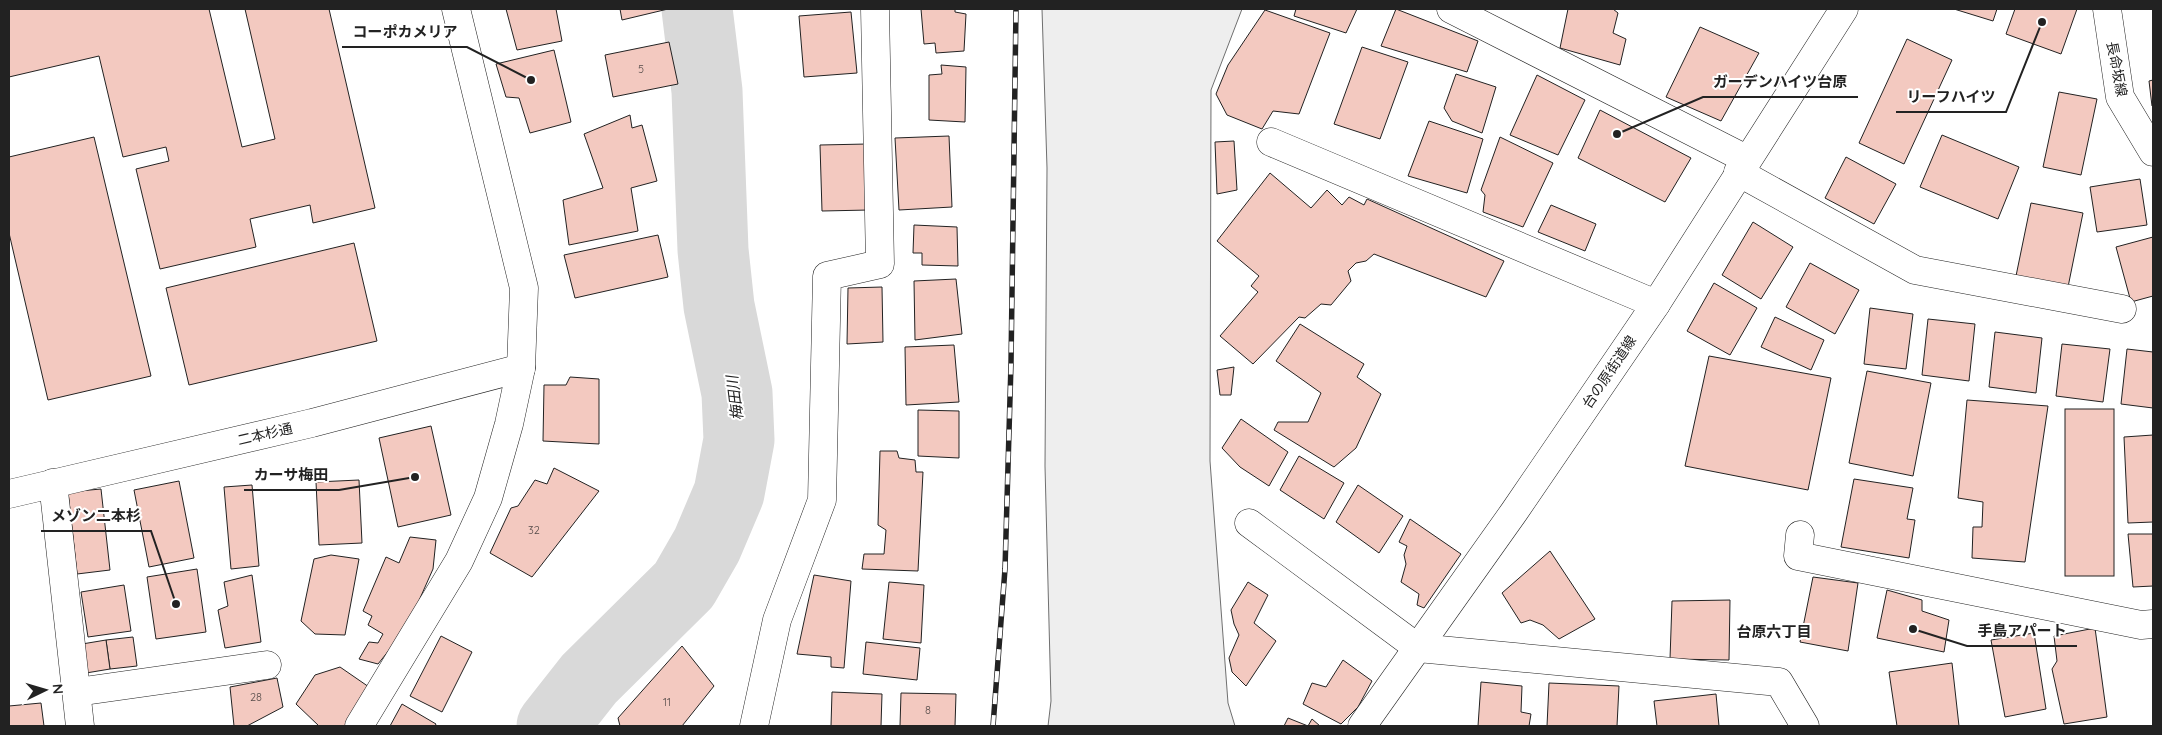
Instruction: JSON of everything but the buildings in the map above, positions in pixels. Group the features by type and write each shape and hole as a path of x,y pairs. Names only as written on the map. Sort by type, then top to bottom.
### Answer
{"street":[{"path":"359,726 459,561 488,498 509,424 521,368 524,288 456,9"},
{"path":"754,726 777,620 822,500 827,276 880,264 875,9"},
{"path":"1450,9 1742,166 1915,270 2122,310"},
{"name":"台の原街道線","path":"1362,726 1656,304 1742,166 1844,9"},
{"name":"長命坂線","path":"2107,9 2120,97 2153,152"},
{"path":"1271,142 1656,304"},
{"name":"二本杉通","path":"9,494 312,423 521,368"},
{"path":"54,483 80,726"},
{"path":"1249,523 1418,648 1779,682 1805,726"},
{"path":"1800,535 1798,556 2141,626 2153,624"},
{"path":"77,692 267,665"}],"shaded area":[{"path":"1042,9 1242,9 1211,90 1210,461 1228,703 1235,726 1048,726 1051,701 1045,466 1047,168"}],"waterway":[{"name":"梅田川","path":"552,726 589,679 684,585 707,545 729,493 739,440 737,393 719,306 713,250 707,91 697,9"}],"railway":[{"path":"993,726 1005,569 1011,364 1016,9"}],"place":[{"name":"リーフハイツ","path":"2042,22"},
{"name":"コーポカメリア","path":"531,80"},
{"name":"ガーデンハイツ台原","path":"1617,134"},
{"name":"カーサ梅田","path":"415,477"},
{"name":"メゾン二本杉","path":"176,604"},
{"name":"手島アパート","path":"1913,629"}],"district":[{"name":"台原六丁目","path":"1774,632"}]}
